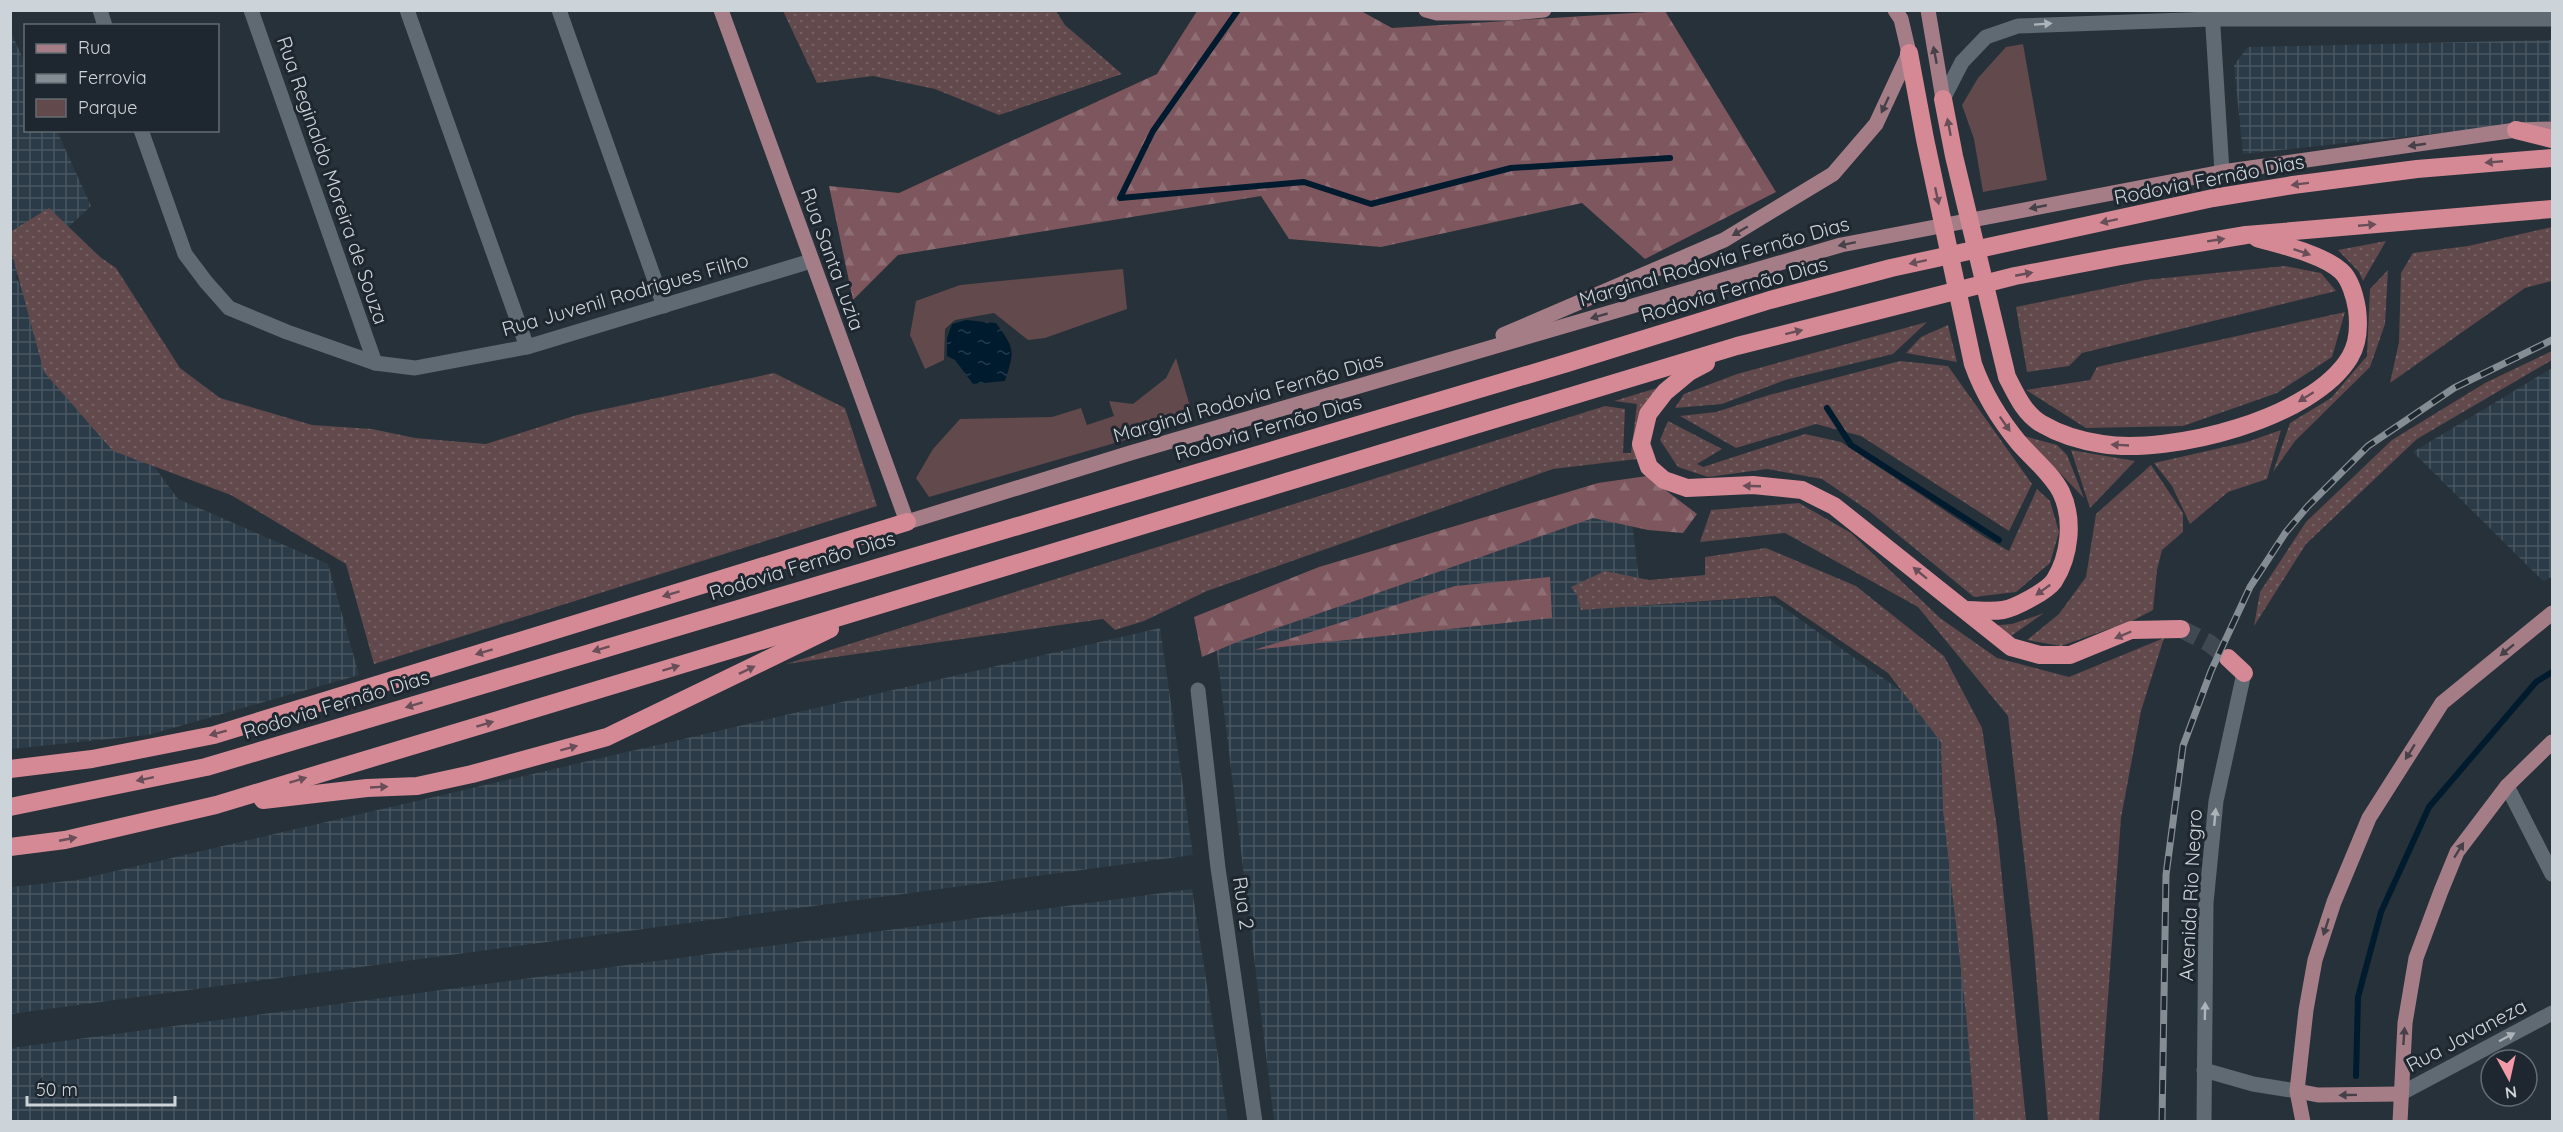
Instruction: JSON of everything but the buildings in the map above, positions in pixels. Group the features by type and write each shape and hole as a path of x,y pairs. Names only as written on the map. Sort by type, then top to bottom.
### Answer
{"highway":[{"path":"1909,52 1925,139 1976,374 2004,425 2047,472 2061,493 2070,523 2067,550 2054,582 2031,598 2004,610 1966,610"},
{"path":"1943,99 1954,156 2007,377 2023,407 2040,423 2070,436 2102,444 2158,445 2193,439 2269,417 2302,400 2333,379 2351,356 2359,329 2354,295 2342,272 2309,254 2246,235"},
{"path":"2516,130 2553,139"},
{"name":"Rodovia Fernão Dias","path":"10,807 206,767 1567,363 1770,300 1891,268 2213,198 2417,169 2553,158"},
{"path":"10,848 65,840 216,805 1737,346 2015,276 2246,235 2553,208"},
{"path":"1737,346 1689,372 1665,392 1648,414 1641,444 1649,467 1664,480 1688,488 1753,485 1802,490 1834,506 2012,647 2040,654 2070,655 2131,630 2181,629"},
{"path":"10,769 92,759 214,735 907,522"},
{"path":"216,805 367,788 417,786 472,774 607,737 875,606"},
{"path":"2228,657 2244,674"}],"main road":[{"name":"Rua Santa Luzia","path":"721,10 907,522"},
{"path":"1426,10 1437,13 1512,14 1544,10"},
{"path":"1434,364 1724,240 1833,174 1876,124 1909,52 1901,19 1895,10"},
{"path":"1928,10 1943,99"},
{"name":"Marginal Rodovia Fernão Dias","path":"907,522 1138,451 1841,245 2222,172 2516,130 2553,129"},
{"path":"2303,1122 2297,1091 2306,1010 2315,960 2334,902 2370,818 2442,703 2553,613"},
{"path":"2400,1122 2405,1023 2416,958 2457,852 2506,786 2553,742"},
{"path":"2297,1091 2318,1095 2400,1094"}],"street":[{"name":"Rua Reginaldo Moreira de Souza","path":"251,10 375,363"},
{"path":"408,10 527,347"},
{"path":"559,10 664,306"},
{"path":"1943,99 1962,62 1986,37 2018,26 2212,15 2553,19"},
{"path":"2212,15 2222,172"},
{"name":"Rua Juvenil Rodrigues Filho","path":"142,132 185,254 229,308 375,363 415,368 527,347 811,261"},
{"name":"Avenida Rio Negro","path":"2204,1122 2206,903 2216,801 2244,674"},
{"name":"Rua 2","path":"1198,690 1218,868 1256,1122"},
{"path":"2506,786 2553,874"},
{"name":"Rua Javaneza","path":"2400,1094 2553,1013"},
{"path":"2204,1070 2253,1084 2297,1091"}],"shaded area":[{"path":"10,30 24,61 24,132 57,132 91,206 15,277 178,499 328,564 359,675 148,735 11,749"},
{"path":"2552,40 2552,121 2243,154 2234,65 2248,47"},
{"path":"2552,368 2552,577 2543,581 2413,452"},
{"path":"1629,495 1642,606 1768,597 1924,707 1948,744 1986,1121 1274,1121 1215,638"},
{"path":"1160,628 1193,855 11,1014 11,887 77,880"},
{"path":"1192,889 1228,1121 11,1121 11,1048"}],"green space":[{"path":"2412,10 2552,11 2552,13 2412,14"},
{"path":"783,11 1056,11 1065,25 1122,74 999,115 935,89 873,76 817,83"},
{"path":"1197,11 1361,11 1392,28 1665,11 1776,192 1645,259 1582,203 1381,247 1289,239 1261,196 898,255 853,300 829,186 899,193 1157,74"},
{"path":"2023,44 2047,180 1983,192 1974,139 1962,105 1978,78 2006,47"},
{"path":"49,208 100,257 116,268 180,368 220,398 312,425 372,429 415,438 486,444 577,415 774,373 845,408 877,506 374,664 346,564 231,495 113,451 44,372 11,250 10,232"},
{"path":"2552,227 2552,281 2525,288 2390,383 2399,342 2401,273 2413,253 2468,246"},
{"path":"2386,241 2363,281 2359,272 2338,250"},
{"path":"2285,266 2321,273 2336,291 2082,353 2069,366 2027,372 2016,307 2145,280"},
{"path":"1123,269 1127,309 1045,338 1028,340 994,313 955,320 945,329 944,360 925,369 910,335 916,301 960,285"},
{"path":"2388,270 2385,324 2370,367 2295,441 2273,472 2290,423 2331,398 2367,356 2370,289"},
{"path":"2345,312 2332,357 2277,393 2183,426 2086,428 2026,390 2090,380 2097,367"},
{"path":"1927,322 1893,354 1785,380 1722,404 1675,408 1684,394 1737,374"},
{"path":"1948,325 1957,362 1906,353 1921,337"},
{"path":"2552,351 2552,360 2417,439 2306,544 2254,626 2260,592 2306,522 2392,440 2485,383"},
{"path":"1176,358 1194,420 929,497 916,478 933,449 960,419 1052,417 1081,408 1087,425 1114,416 1109,401 1133,404 1166,378"},
{"path":"1900,361 1948,366 2032,484 2009,531 1861,436 1816,424 1736,448 1680,416 1716,412 1769,395"},
{"path":"1657,388 1640,427 1637,459 1553,469 1207,591 1144,621 1115,630 1103,619 786,664 1605,406 1625,409 1623,453 1631,453 1637,404 1614,401"},
{"path":"1668,421 1722,449 1697,464 1703,467 1805,434 1841,442 2009,551 2037,489 2050,501 2059,532 2050,563 2016,592 1974,597 1869,511 1822,479 1767,469 1708,477 1678,467 1660,440"},
{"path":"2281,430 2267,479 2228,492 2190,524 2172,486 2154,463 2247,442"},
{"path":"2024,436 2057,445 2067,455 2084,498"},
{"path":"2071,450 2135,461 2090,508"},
{"path":"2151,465 2183,513 2183,532 2162,550 2157,570 2153,610 2134,620 2061,646 2027,640 2059,614 2086,577 2096,514"},
{"path":"1647,476 1697,514 1683,533 1648,530 1593,518 1237,642 1202,657 1194,617 1319,567 1598,483"},
{"path":"1799,503 1851,533 1940,618 1997,658 2069,677 2164,638 2141,711 2121,818 2099,1121 2048,1121 2033,936 2008,716 1918,607 1785,533 1700,542 1711,510"},
{"path":"1766,548 1856,586 1944,656 1982,728 1997,828 2026,1121 1975,1121 1966,1013 1943,811 1941,742 1888,673 1775,596 1581,610 1577,595 1571,587 1605,571 1649,580 1705,575 1705,557"},
{"path":"1550,577 1552,618 1254,650 1455,586"},
{"path":"2044,613 2011,636 1988,626 2012,624"}],"water":[{"path":"966,320 996,323 1007,339 1012,356 1005,381 973,384 955,360 947,356 947,338 952,324"}],"waterway":[{"path":"1238,10 1153,131 1120,198 1304,182 1371,204 1511,168 1670,158"},
{"path":"1827,408 1851,445 1999,540"},
{"path":"2356,1076 2358,997 2381,912 2429,807 2536,682 2552,672"}],"tunnel":[{"path":"2181,629 2209,643 2228,658"}],"railway":[{"path":"2162,1122 2166,875 2183,746 2211,671 2250,587 2286,532 2308,506 2368,446 2454,388 2552,340"}]}
